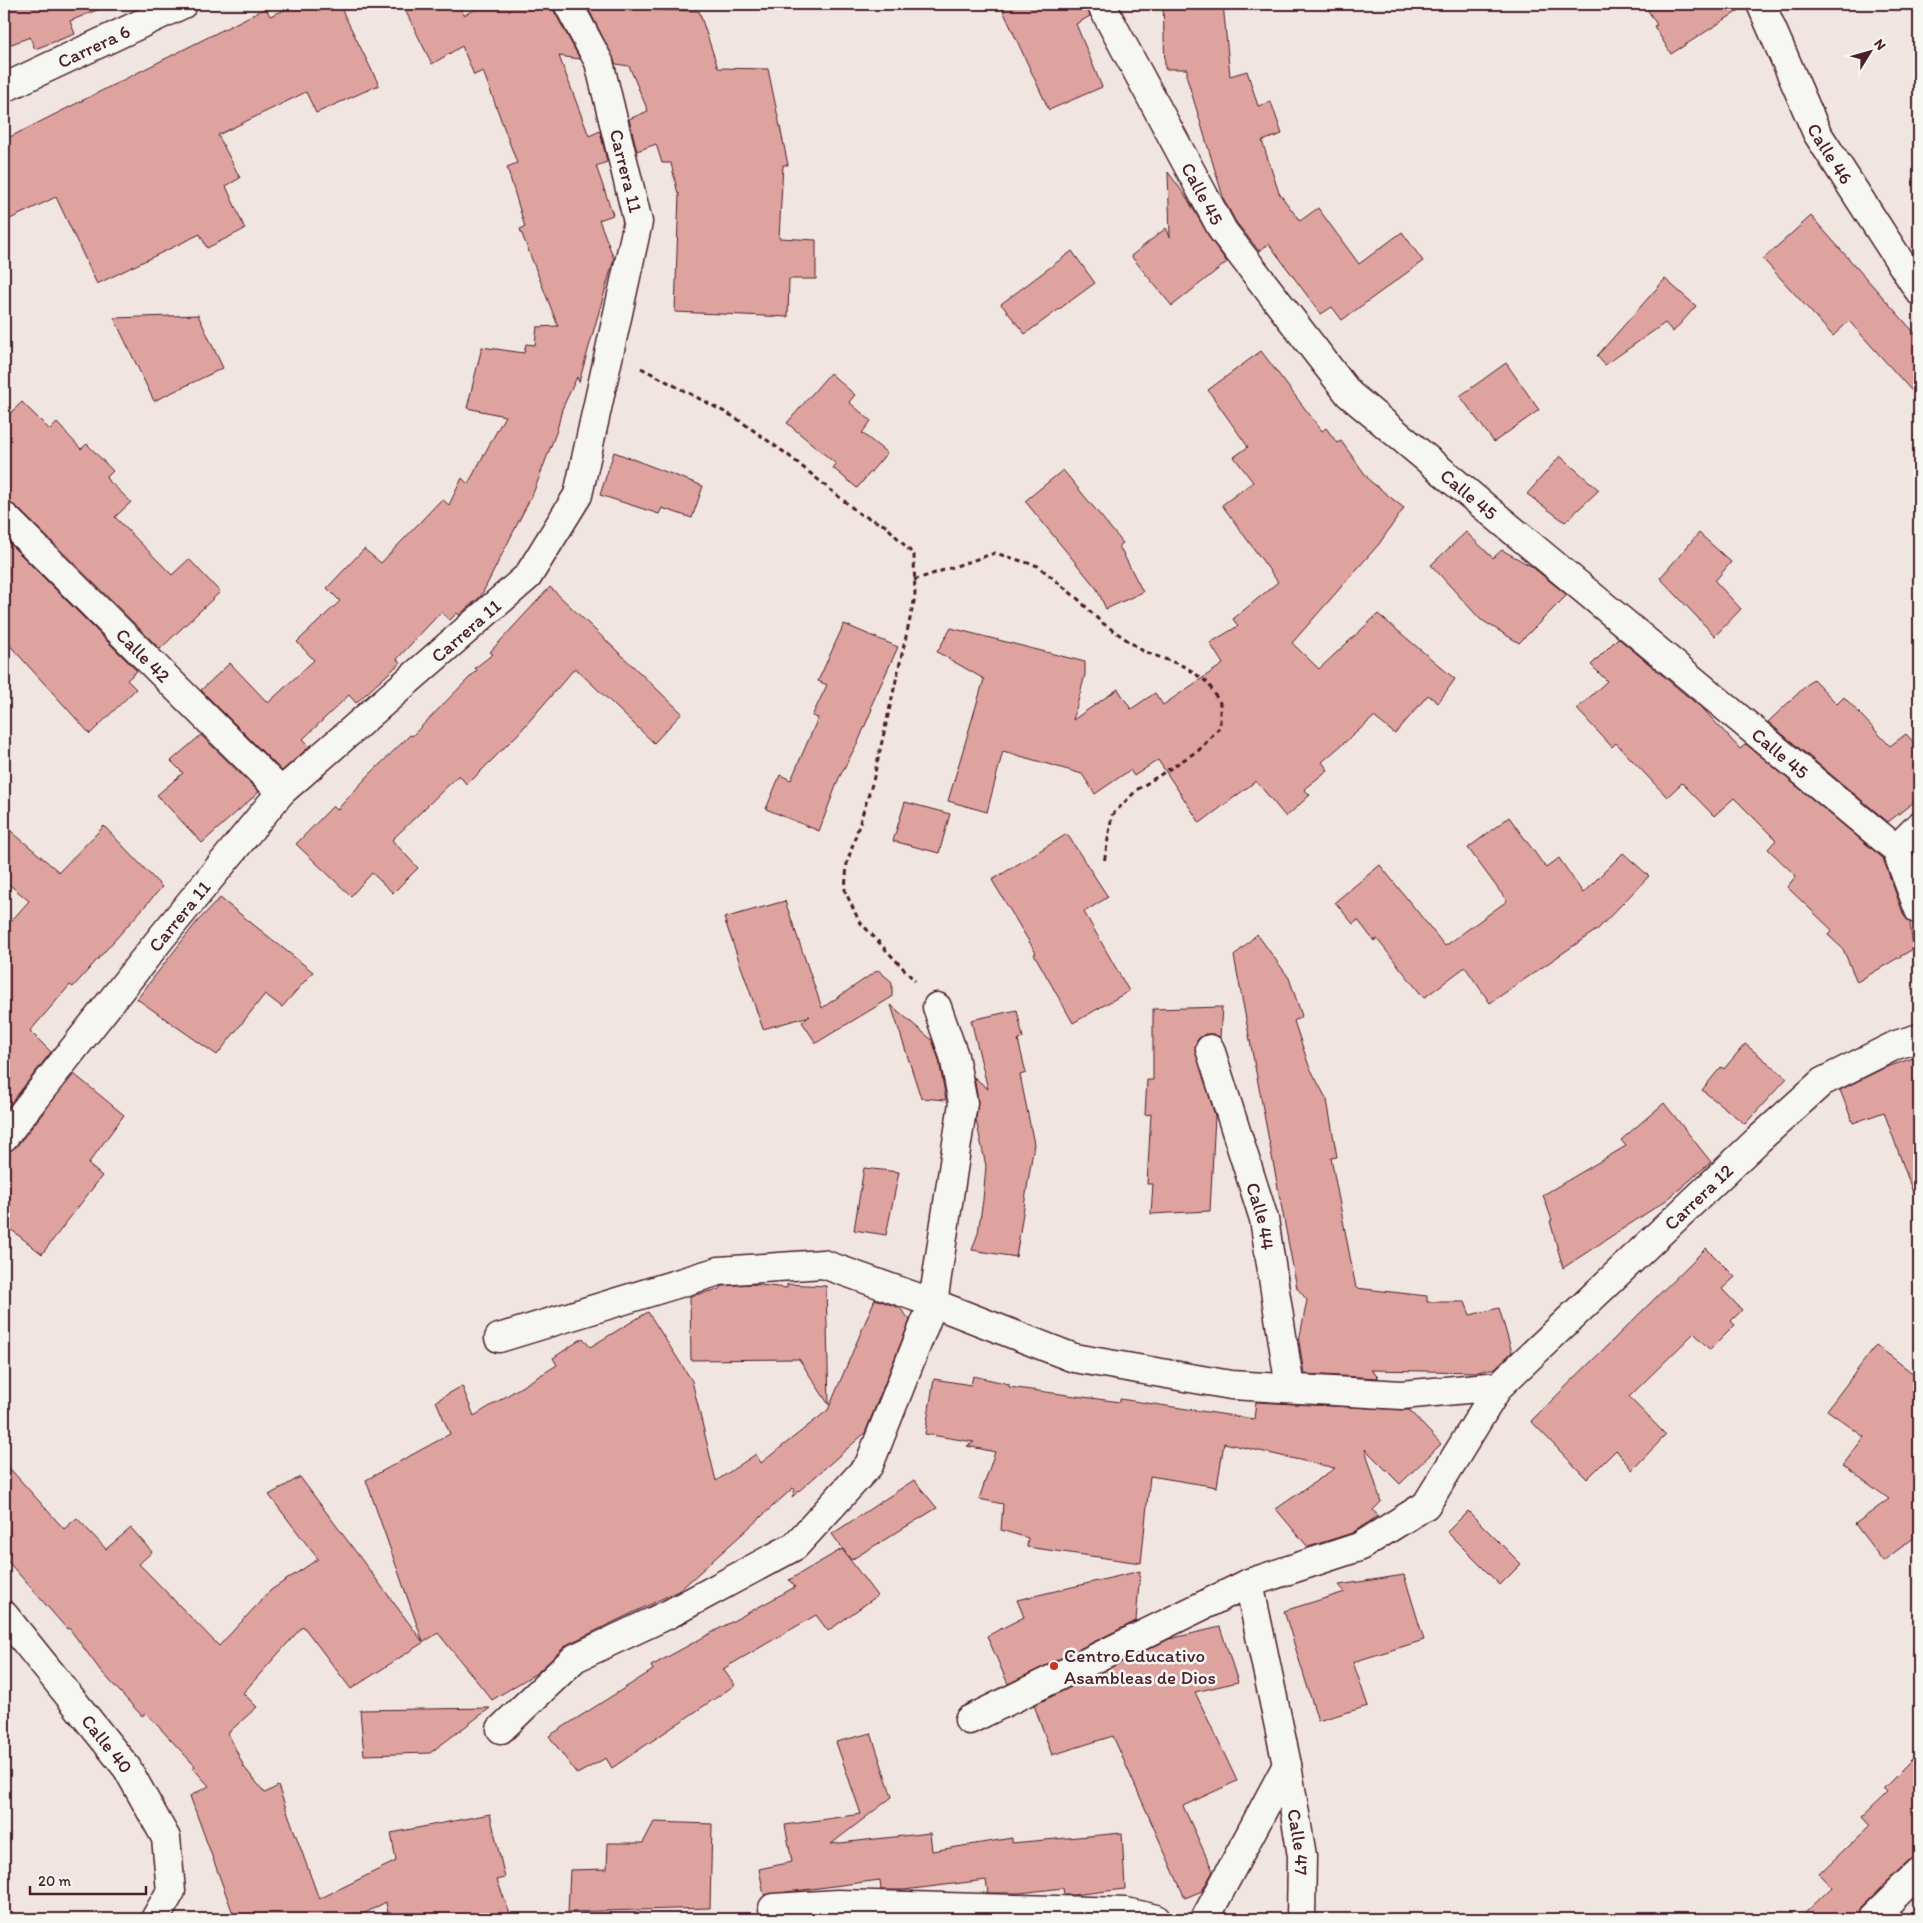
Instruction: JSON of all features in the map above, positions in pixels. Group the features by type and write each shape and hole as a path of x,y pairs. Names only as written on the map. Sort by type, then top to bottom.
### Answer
{"street":[{"name":"Carrera 6","path":"4,88 183,4"},
{"name":"Carrera 11","path":"4,1137 160,938 281,792 528,576 578,495 638,222 599,62 568,4"},
{"name":"Calle 45","path":"1101,4 1223,231 1349,394 1896,849 1919,910"},
{"name":"Calle 46","path":"1761,4 1817,133 1919,291"},
{"name":"Calle 42","path":"6,518 281,792"},
{"path":"1896,849 1919,826"},
{"path":"501,1730 575,1658 668,1614 795,1546 869,1465 933,1302 964,1103 954,1056 937,1007"},
{"name":"Carrera 12","path":"969,1720 1249,1583 1359,1548 1426,1505 1499,1386 1822,1082 1896,1045 1919,1038"},
{"name":"Calle 44","path":"1210,1049 1264,1219 1290,1388"},
{"path":"499,1338 719,1271 823,1264 933,1302 1074,1358 1231,1384 1402,1396 1499,1386"},
{"name":"Calle 47","path":"1249,1583 1287,1765 1302,1856 1301,1919"},
{"name":"Calle 40","path":"4,1616 127,1768 166,1838 171,1891 155,1919"},
{"path":"1205,1919 1287,1765"},
{"path":"1871,1919 1919,1872"},
{"path":"773,1908 848,1904 1126,1912 1156,1919"}],"path":[{"path":"609,352 736,418 788,455 860,514 886,526 914,555 914,598 873,781 847,863 845,891 859,921 937,1007"},
{"path":"914,580 995,553 1038,566 1078,598 1101,622 1143,651 1186,666 1208,683 1220,702 1220,727 1199,750 1138,789 1112,815 1104,863"}],"building":[{"path":"4,4 109,5 70,21 75,34 35,49 30,37 4,47"},
{"path":"299,4 339,4 379,85 316,113 306,92 218,135 240,178 226,186 245,229 207,248 200,234 97,284 56,197 4,222 4,140 266,8 270,16"},
{"path":"402,4 458,4 464,15 486,4 552,4 580,59 559,56 589,136 600,131 607,162 596,166 613,215 599,220 614,259 579,382 577,377 562,409 557,430 534,491 481,596 459,615 457,613 450,620 441,612 397,659 400,663 356,703 349,695 303,739 310,746 282,771 201,690 230,663 268,703 314,660 297,642 340,601 327,588 364,549 381,563 442,499 449,505 462,478 468,484 505,416 467,408 482,347 524,353 526,344 535,345 537,327 558,326 520,229 525,227 507,167 517,163 483,71 474,75 462,46 432,64"},
{"path":"586,4 658,4 657,10 699,11 718,68 768,69 788,165 783,165 779,238 816,240 816,279 789,279 788,317 675,312 679,193 671,163 662,163 656,144 637,151 629,119 648,111 629,66 616,64"},
{"path":"1000,4 1085,4 1090,16 1076,24 1102,87 1049,110"},
{"path":"1163,4 1223,4 1230,76 1247,71 1258,106 1271,102 1282,134 1262,141 1279,193 1300,221 1318,208 1359,264 1402,232 1423,261 1342,320 1332,307 1321,314 1269,244 1259,251 1236,222 1224,200 1187,78 1187,69 1165,69"},
{"path":"1644,4 1746,4 1746,6 1671,54 1654,26 1657,25"},
{"path":"1168,172 1187,198 1211,240 1227,262 1172,306 1131,256 1166,228 1170,237"},
{"path":"1811,216 1919,338 1919,399 1849,321 1833,336 1763,259"},
{"path":"1072,251 1095,283 1025,334 1001,304"},
{"path":"1665,279 1696,306 1673,332 1665,323 1605,365 1597,356"},
{"path":"198,315 223,368 154,401 114,318"},
{"path":"1261,351 1322,431 1326,428 1337,443 1341,441 1370,481 1404,508 1379,544 1292,643 1319,669 1378,614 1455,679 1438,703 1428,695 1395,734 1374,717 1322,762 1328,770 1304,789 1310,795 1286,817 1256,781 1200,823 1158,760 1134,776 1130,770 1095,794 1082,774 1003,751 987,812 948,801 984,679 937,652 951,628 1085,662 1085,675 1073,720 1118,689 1131,709 1155,693 1163,705 1223,664 1210,643 1238,626 1233,619 1278,582 1222,505 1253,482 1234,457 1248,447 1208,390"},
{"path":"1506,363 1539,410 1494,442 1460,396"},
{"path":"830,373 855,395 849,402 871,421 862,433 887,453 857,488 833,468 836,464 787,423"},
{"path":"22,402 50,430 57,423 81,449 87,444 113,471 106,478 131,502 115,517 172,575 189,559 220,592 160,649 17,507 10,503 4,503 4,419"},
{"path":"614,452 703,486 692,518 662,508 659,514 600,495"},
{"path":"1560,456 1599,490 1565,522 1527,494"},
{"path":"1063,470 1123,543 1119,546 1143,592 1106,609 1097,589 1025,501"},
{"path":"1466,532 1493,558 1502,550 1531,566 1567,595 1519,643 1480,619 1431,565"},
{"path":"1699,533 1731,562 1715,581 1741,609 1715,636 1660,578"},
{"path":"4,538 137,671 127,680 136,689 90,734 4,639"},
{"path":"550,587 682,713 654,743 575,668 519,733 467,785 459,775 392,840 418,868 393,893 372,873 351,896 296,844 333,806 337,810 367,777 410,735 412,736 477,670 475,668 493,654 490,652"},
{"path":"844,624 898,647 871,706 872,709 859,740 839,778 819,831 766,809 780,775 791,780 818,718 812,716 827,685 818,681"},
{"path":"1618,638 1705,711 1740,749 1746,744 1883,858 1904,916 1910,923 1913,949 1857,982 1843,949 1828,935 1832,930 1787,887 1796,876 1768,849 1776,840 1734,798 1714,816 1682,783 1667,797 1616,743 1612,747 1577,709 1607,681 1591,665"},
{"path":"1813,679 1837,704 1844,697 1890,746 1906,734 1919,748 1919,798 1888,822 1768,722"},
{"path":"201,735 259,792 202,843 157,795 183,773 171,761"},
{"path":"905,802 950,814 939,853 893,841"},
{"path":"1509,817 1546,868 1559,858 1583,893 1623,853 1649,876 1598,929 1490,1003 1465,967 1424,998 1377,939 1374,941 1358,920 1353,924 1335,902 1380,865 1445,946 1507,901 1468,848"},
{"path":"4,825 59,872 104,826 162,887 73,987 70,985 30,1031 51,1052 4,1112 4,929 29,901 4,880"},
{"path":"1067,834 1108,897 1084,912 1129,991 1073,1023 1034,954 1036,953 992,880"},
{"path":"220,898 313,972 282,1007 265,994 217,1055 137,999 196,923"},
{"path":"785,901 822,1008 878,970 892,982 892,997 816,1043 802,1022 810,1016 763,1029 724,918"},
{"path":"1257,934 1289,978 1302,1016 1294,1021 1309,1066 1327,1100 1337,1157 1331,1158 1356,1288 1427,1296 1427,1302 1465,1302 1470,1315 1499,1308 1512,1352 1495,1368 1478,1372 1371,1370 1379,1378 1304,1374 1299,1341 1307,1300 1297,1288 1234,956"},
{"path":"891,1005 932,1040 939,1060 946,1100 921,1098"},
{"path":"1222,1007 1220,1037 1213,1034 1205,1034 1198,1039 1195,1046 1215,1116 1210,1211 1151,1214 1153,1184 1147,1184 1151,1114 1145,1115 1147,1080 1153,1080 1153,1009"},
{"path":"1017,1010 1023,1038 1018,1040 1026,1073 1020,1075 1034,1144 1016,1257 972,1250 978,1233 986,1166 976,1120 978,1100 974,1077 988,1089 971,1020"},
{"path":"1745,1044 1787,1078 1745,1124 1702,1090 1721,1067 1724,1069"},
{"path":"1919,1056 1919,1197 1915,1198 1884,1112 1853,1123 1840,1090 1884,1068"},
{"path":"74,1074 124,1115 88,1164 102,1176 42,1254 4,1224 4,1152 16,1147"},
{"path":"1664,1103 1711,1162 1668,1199 1563,1268 1550,1221 1552,1220 1543,1195 1626,1146 1621,1140"},
{"path":"864,1168 899,1172 886,1235 854,1230"},
{"path":"1706,1248 1735,1277 1722,1289 1742,1310 1731,1321 1735,1325 1710,1350 1694,1333 1629,1397 1666,1435 1632,1470 1616,1450 1587,1479 1531,1421"},
{"path":"751,1284 787,1288 787,1284 826,1286 829,1405 799,1359 691,1360 690,1296 720,1289 722,1286"},
{"path":"875,1299 900,1308 910,1320 865,1433 792,1497 795,1490 793,1488 680,1590 568,1644 538,1672 492,1700 438,1633 351,1689 303,1626 243,1693 257,1707 228,1733 244,1767 265,1793 278,1786 319,1899 396,1861 391,1833 490,1814 505,1878 497,1880 512,1919 389,1919 386,1902 354,1919 235,1919 190,1796 209,1786 193,1768 195,1766 146,1713 142,1716 100,1670 69,1628 67,1629 4,1557 4,1462 64,1529 77,1518 106,1549 131,1528 152,1552 139,1564 219,1646 271,1590 318,1559 269,1495 300,1477 423,1642 366,1480 450,1434 436,1401 462,1386 474,1416 557,1365 553,1358 583,1338 590,1347 648,1312 692,1381 716,1481 756,1454 761,1463 828,1410"},
{"path":"1876,1345 1919,1378 1919,1534 1883,1561 1855,1524 1889,1499 1843,1465 1864,1437 1827,1410"},
{"path":"973,1376 1009,1384 1009,1387 1120,1402 1120,1399 1254,1419 1256,1402 1409,1410 1441,1444 1400,1484 1365,1449 1381,1502 1373,1510 1378,1516 1352,1533 1308,1547 1276,1509 1335,1468 1224,1443 1217,1487 1150,1476 1141,1563 1027,1547 1028,1538 1001,1530 1003,1504 979,1499 995,1452 967,1446 974,1442 925,1434 934,1379 971,1385"},
{"path":"914,1480 937,1508 851,1560 832,1534"},
{"path":"1468,1511 1521,1564 1500,1585 1447,1532"},
{"path":"842,1549 877,1596 828,1631 816,1615 723,1669 735,1685 612,1768 606,1758 577,1774 549,1736 653,1670 651,1666 795,1587 789,1580"},
{"path":"1140,1571 1136,1621 1008,1684 987,1636 1024,1617 1017,1600"},
{"path":"1404,1575 1424,1640 1353,1662 1368,1706 1318,1721 1284,1611 1345,1592 1339,1585"},
{"path":"1220,1627 1238,1682 1195,1692 1237,1781 1183,1806 1213,1871 1202,1891 1185,1898 1113,1736 1052,1755 1034,1705 1169,1639"},
{"path":"490,1708 430,1753 364,1755 360,1710"},
{"path":"871,1733 892,1797 831,1844 930,1833 932,1851 1012,1838 1012,1843 1122,1833 1125,1889 1072,1895 1064,1895 1063,1888 1020,1893 988,1893 986,1880 904,1890 881,1890 880,1880 764,1895 759,1869 792,1862 785,1825 861,1814 836,1742"},
{"path":"1919,1753 1919,1857 1908,1861 1860,1908 1856,1919 1799,1919 1832,1887 1820,1874 1870,1826 1862,1817 1887,1793 1883,1789"},
{"path":"654,1822 712,1824 710,1908 568,1912 570,1870 607,1869 608,1843 643,1843"}],"place":[{"name":"Centro Educativo Asambleas de Dios","path":"1054,1666"}]}
